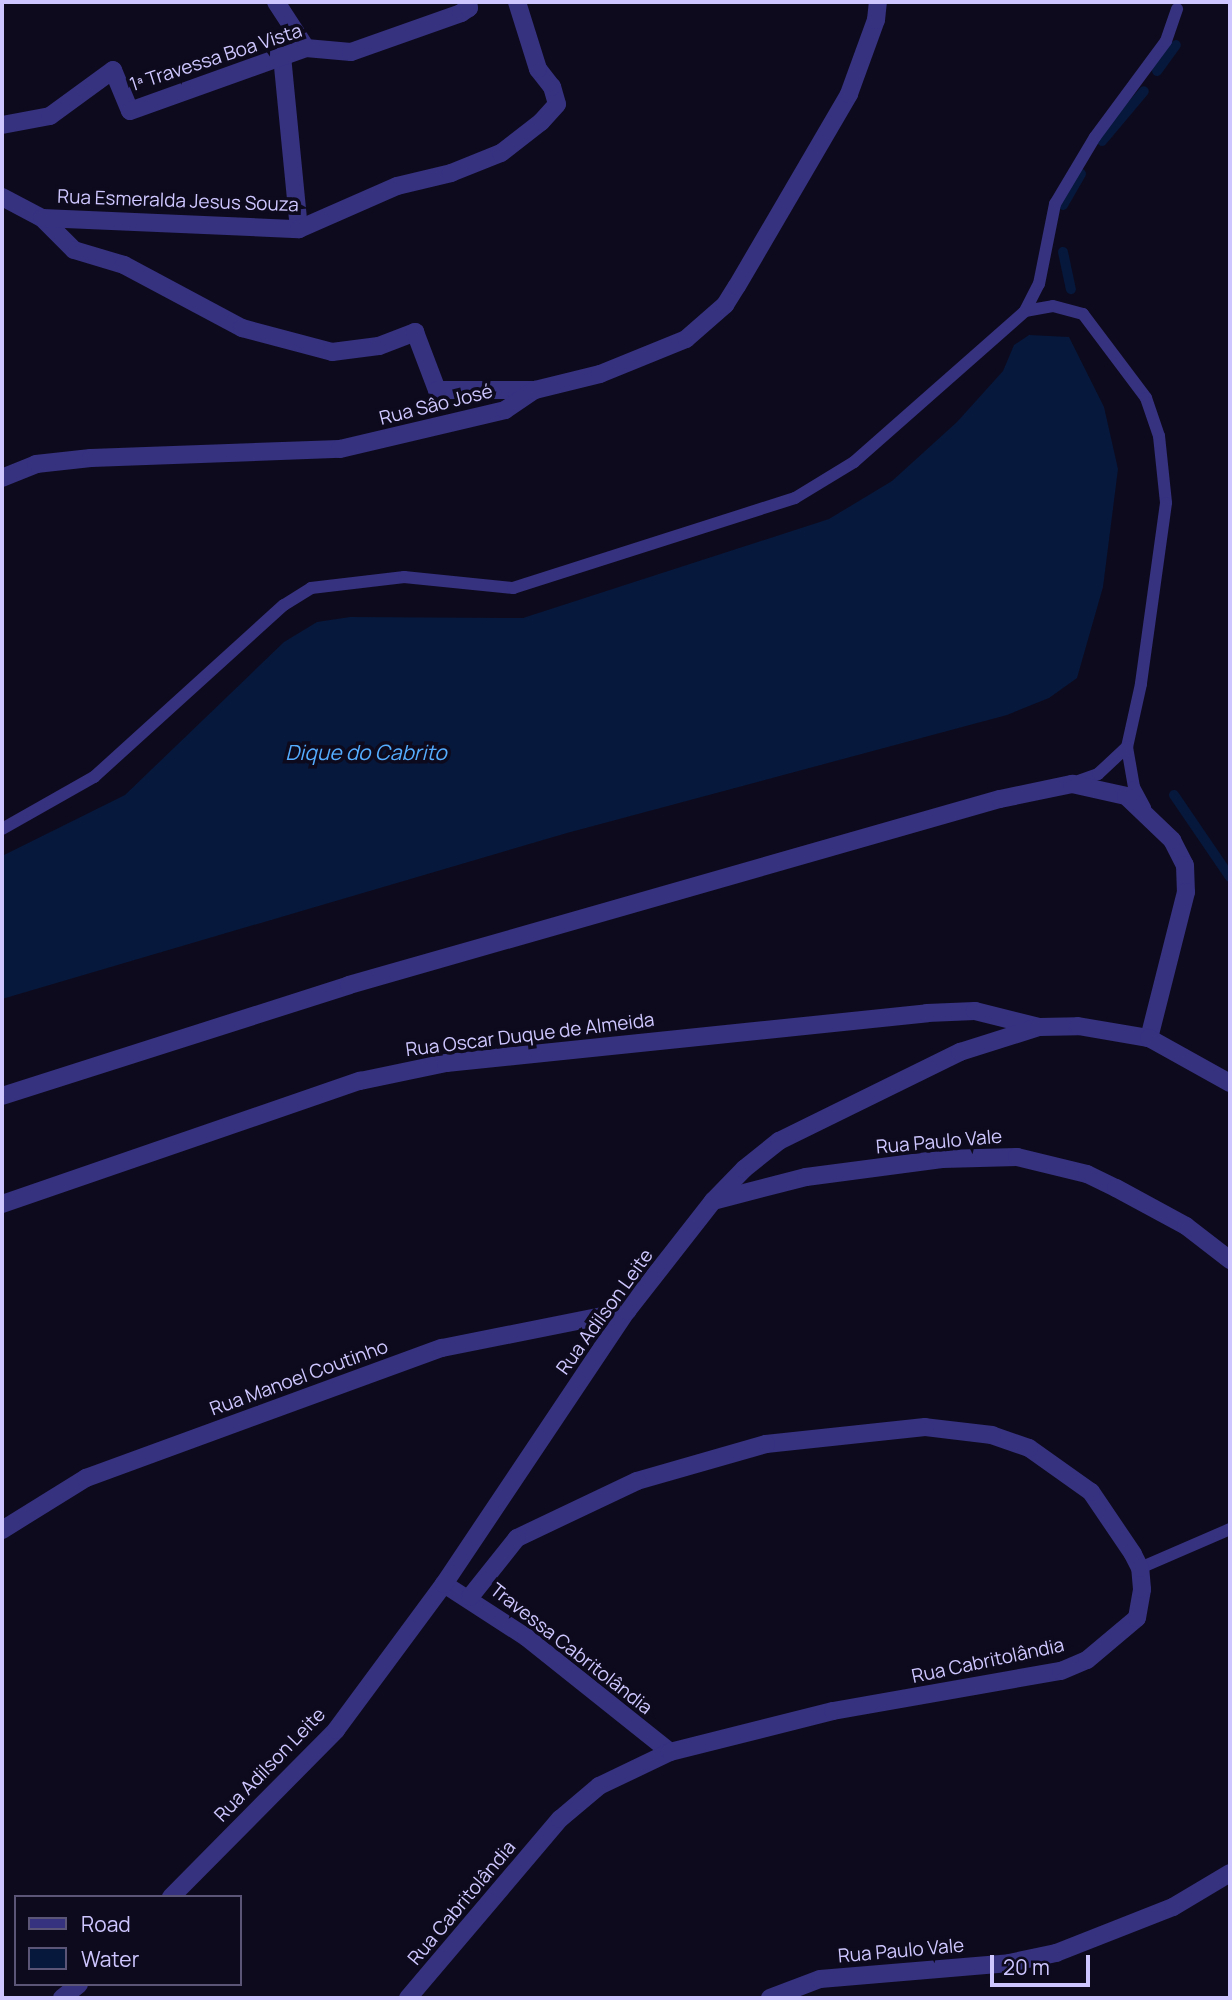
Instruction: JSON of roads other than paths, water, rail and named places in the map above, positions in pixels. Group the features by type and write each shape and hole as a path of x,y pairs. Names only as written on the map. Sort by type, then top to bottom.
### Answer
{"street":[{"path":"276,2 306,48"},
{"name":"1ª Travessa Boa Vista","path":"2,125 50,116 113,70 130,111 306,48 351,51 461,13 468,8 468,2"},
{"name":"Rua Esmeralda Jesus Souza","path":"42,218 299,229 397,186 451,173 501,153 541,122 557,104 556,95 538,69 517,2"},
{"name":"Rua Sâo José","path":"2,478 36,464 91,458 340,449 505,410 535,390 600,374 686,339 725,304 849,94 876,20 878,2"},
{"path":"282,55 299,229"},
{"path":"2,197 42,218 74,250 124,265 242,328 332,352 379,345 415,332 437,390 535,390"},
{"path":"2,1096 349,985 1000,799 1072,784 1126,796 1148,815 1180,851 1187,878 1149,1038"},
{"name":"Rua Oscar Duque de Almeida","path":"2,1204 360,1081 446,1063 927,1013 975,1012 1039,1027"},
{"name":"Rua Adilson Leite","path":"173,1895 336,1730 444,1584 627,1311 713,1201 779,1141 960,1052 1039,1027 1078,1026 1149,1038 1230,1083"},
{"name":"Rua Paulo Vale","path":"713,1201 806,1177 954,1158 1017,1157 1087,1174 1116,1188 1186,1226 1230,1260"},
{"name":"Rua Manoel Coutinho","path":"2,1530 86,1478 442,1348 627,1311"},
{"path":"470,1597 517,1538 637,1481 766,1444 925,1427 992,1435 1029,1448 1091,1493 1140,1568"},
{"name":"Rua Cabritolândia","path":"408,1998 560,1819 599,1786 670,1752 833,1711 1061,1671 1087,1660 1138,1618 1140,1568"},
{"name":"Travessa Cabritolândia","path":"444,1584 470,1597 670,1752"},
{"name":"Rua Paulo Vale","path":"770,1998 820,1979 1009,1963 1056,1953 1161,1912 1230,1873"},
{"path":"62,1998 77,1986"}],"lane":[{"path":"2,829 94,777 296,594 344,582 404,577 513,588 795,498 854,461 1026,311 1040,284 1055,204 1094,137 1166,41 1177,9"},
{"path":"1026,311 1053,306 1083,314 1146,398 1159,436 1166,503 1142,684 1127,747 1134,787 1148,815"},
{"path":"1072,784 1098,774 1127,747"},
{"path":"1140,1568 1230,1530"}],"water":[{"name":"Dique do Cabrito","path":"1029,335 1069,337 1104,407 1118,469 1103,587 1077,678 1049,698 1007,715 567,833 2,999 2,856 125,795 284,642 317,622 350,617 523,618 829,519 892,481 957,422 1003,371 1014,345"}],"waterway":[{"path":"1157,71 1176,45"},
{"path":"1102,141 1144,91"},
{"path":"1063,205 1081,174"},
{"path":"1063,252 1071,289"},
{"path":"1174,795 1230,877"}]}
